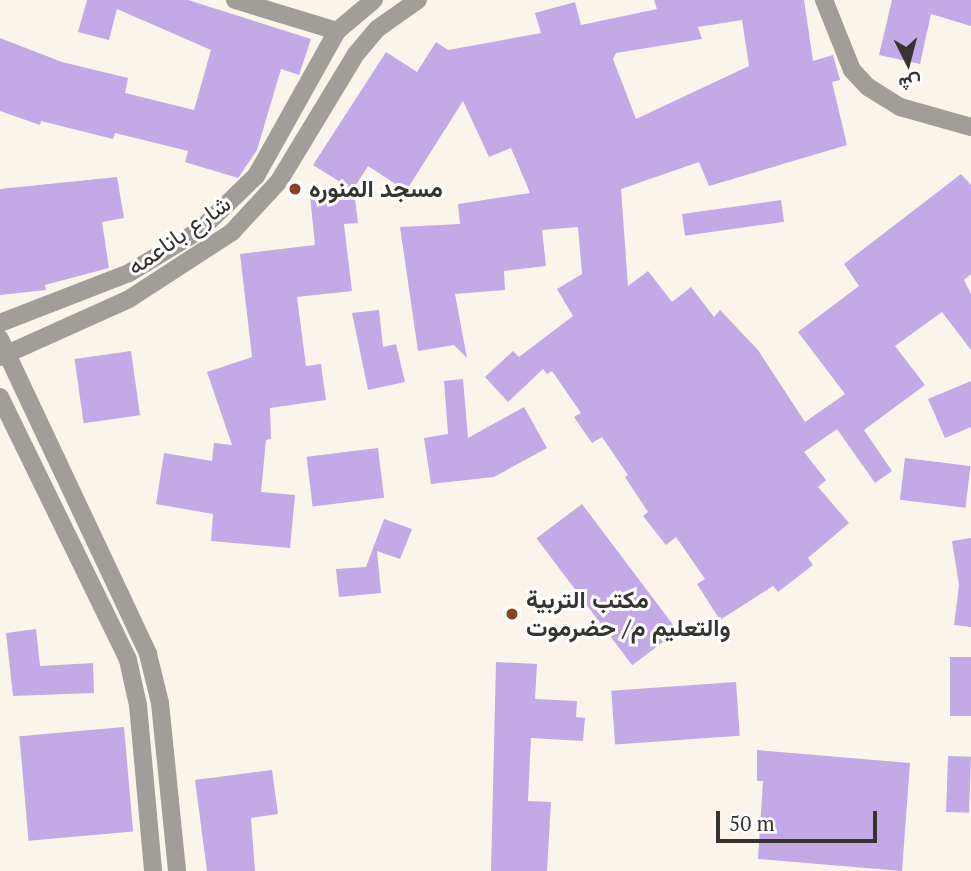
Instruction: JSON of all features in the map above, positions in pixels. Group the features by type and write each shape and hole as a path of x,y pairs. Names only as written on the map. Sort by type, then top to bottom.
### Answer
{"street":[{"path":"235,0 337,31"},
{"name":"شارع باناعمه","path":"0,323 129,272 200,230 256,176 337,31 374,0"},
{"name":"شارع باناعمه","path":"2,350 129,299 247,219 279,181 356,54 377,29 418,0"},
{"path":"824,0 852,70 868,87 900,107 971,127"},
{"path":"2,350 87,519 155,675 177,871"},
{"path":"0,397 128,660 138,705 153,871"},
{"path":"66,529 87,519"}],"building":[{"path":"87,0 188,0 311,39 299,75 281,69 257,150 238,178 185,162 188,151 115,133 113,139 41,121 40,125 0,111 0,38 62,62 128,78 125,93 194,110 211,50 117,9 109,40 78,32"},
{"path":"654,0 804,0 813,61 833,55 840,80 832,82 847,145 709,186 699,162 621,189 628,286 648,271 672,302 691,287 714,317 720,310 758,350 805,422 845,394 798,332 859,286 844,264 961,174 971,185 971,274 964,280 971,294 971,350 942,312 895,346 925,385 864,430 892,471 875,483 837,429 804,452 826,480 818,487 849,523 808,558 813,565 778,592 773,586 720,620 697,584 705,579 676,537 666,545 643,516 648,512 625,477 628,475 602,437 592,443 574,417 581,413 552,371 547,374 543,369 508,402 485,377 513,351 519,357 573,316 557,289 582,274 578,227 542,230 546,266 504,271 505,290 455,294 467,358 454,345 418,351 400,227 460,224 458,204 530,193 511,148 489,157 463,101 406,191 368,166 353,190 313,165 386,52 417,72 436,42 448,50 541,33 535,13 575,2 581,25 657,9","holes":["742,20 749,66 636,119 613,59 616,53 702,39 698,27"]},
{"path":"892,0 971,0 971,26 931,14 920,64 879,55"},
{"path":"117,177 124,218 102,222 109,268 45,285 46,290 0,295 0,189"},
{"path":"354,191 358,223 344,224 352,291 297,297 306,366 321,364 326,400 270,408 271,439 266,440 261,492 295,495 290,548 211,541 213,514 156,504 164,453 212,461 214,443 232,445 207,372 252,357 240,254 315,245 310,196"},
{"path":"781,200 784,222 685,236 682,214"},
{"path":"379,310 383,347 396,344 405,382 368,390 352,313"},
{"path":"131,351 140,415 84,423 75,359"},
{"path":"463,379 468,438 524,407 547,448 494,477 431,484 424,438 448,434 444,381"},
{"path":"971,381 971,427 945,438 928,399"},
{"path":"378,448 384,498 313,506 307,457"},
{"path":"905,458 971,466 965,508 900,500"},
{"path":"582,504 678,631 632,665 536,538"},
{"path":"384,519 412,529 400,559 377,551 381,593 339,597 336,569 366,567"},
{"path":"971,538 971,627 954,625 959,585 952,541"},
{"path":"36,629 40,666 93,663 94,693 13,696 6,633"},
{"path":"950,657 971,657 971,716 950,716"},
{"path":"496,662 537,664 535,699 577,701 576,717 585,718 583,741 531,738 528,801 551,802 547,871 491,871"},
{"path":"736,682 740,736 615,745 611,691"},
{"path":"124,727 133,832 29,841 19,736"},
{"path":"757,750 910,763 902,871 758,859 763,781 757,781"},
{"path":"948,756 971,757 969,813 946,812"},
{"path":"272,770 278,814 251,818 255,871 207,871 195,780"}],"place":[{"name":"مسجد المنوره","path":"295,189"},
{"name":"مكتب التربية والتعليم م/ حضرموت","path":"512,614"}]}
